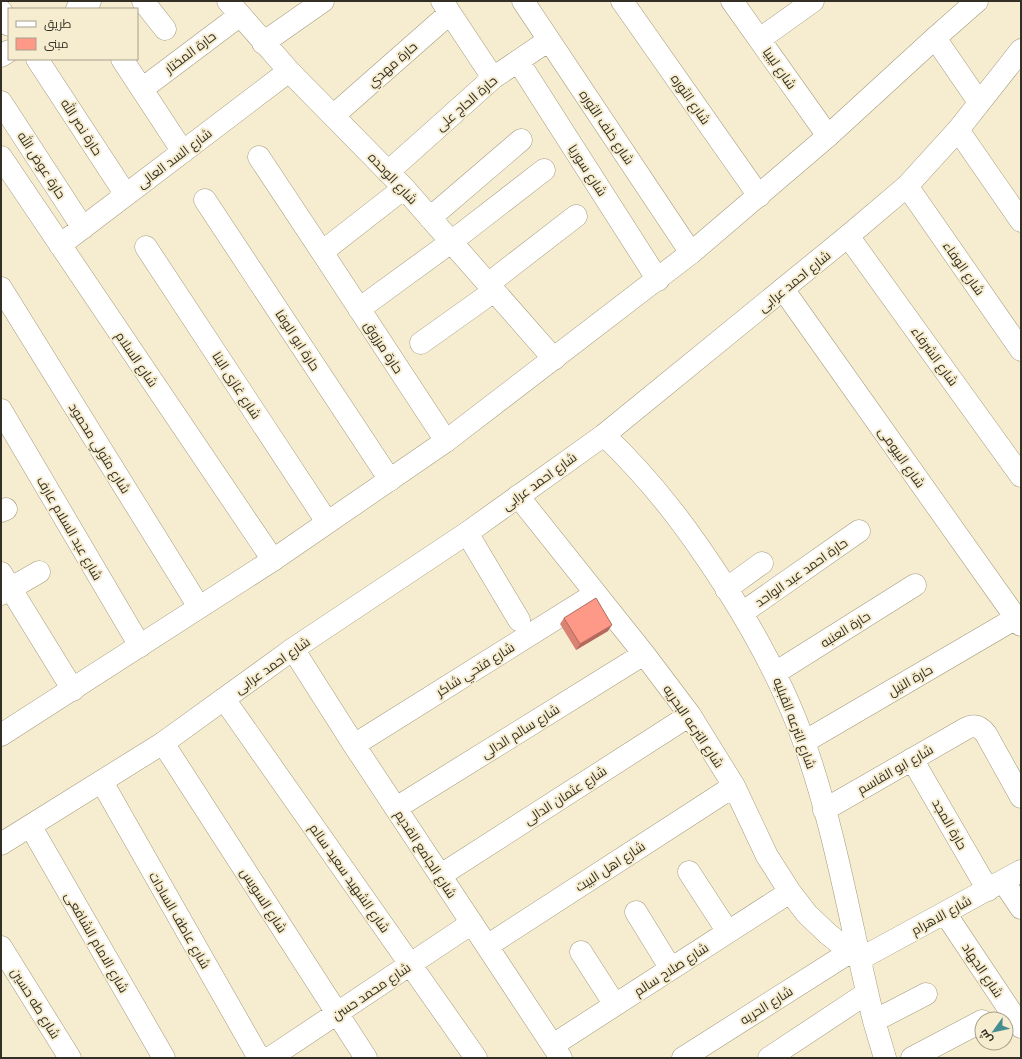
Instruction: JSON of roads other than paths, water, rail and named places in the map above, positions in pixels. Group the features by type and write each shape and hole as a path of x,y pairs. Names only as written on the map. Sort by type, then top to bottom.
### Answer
{"street":[{"path":"143,1 165,29"},
{"path":"263,43 323,1"},
{"name":"شارع خلف الثوره","path":"523,1 691,253"},
{"name":"شارع الثوره","path":"622,1 759,196"},
{"path":"760,39 813,1"},
{"path":"1,735 273,560 446,441 658,280 691,253 828,136 934,38 977,1"},
{"name":"شارع ليبيا","path":"740,4 760,39 828,136"},
{"path":"446,7 494,78"},
{"name":"حارة مهدي","path":"333,116 446,7"},
{"name":"شارع الوحده","path":"233,8 289,71 404,188 554,359"},
{"name":"حارة المختار","path":"142,89 233,8"},
{"path":"1,12 8,23"},
{"path":"934,38 979,102"},
{"name":"حارة الحاج على","path":"388,172 494,78 549,40"},
{"name":"شارع احمد عرابى","path":"1,844 163,743 294,649 467,533 604,435 848,236 906,186 958,130 979,102 1019,58"},
{"name":"حارة نصر الله","path":"38,60 126,195"},
{"path":"123,60 182,152"},
{"name":"شارع سوريا","path":"518,61 658,280"},
{"name":"شارع السد العالى","path":"60,245 289,71"},
{"name":"حارة عوض الله","path":"1,102 83,228"},
{"path":"958,130 1021,221"},
{"path":"430,218 521,140"},
{"name":"شارع السلام","path":"1,157 273,560"},
{"name":"حارة مرزوق","path":"258,157 446,441"},
{"path":"359,308 451,242 544,170"},
{"name":"شارع الوفاء","path":"906,186 1021,350"},
{"path":"322,252 404,188"},
{"name":"حارة ابو الوفا","path":"205,200 390,480"},
{"path":"421,342 491,288 576,216"},
{"name":"شارع الشرفاء","path":"848,236 1020,474"},
{"name":"شارع غازى البنا","path":"146,247 327,522"},
{"name":"شارع متولي محمود","path":"1,288 199,607"},
{"name":"شارع البيومى","path":"783,289 1018,622"},
{"name":"شارع عبد السلام عارف","path":"1,410 140,646"},
{"name":"شارع الترعه القبليه","path":"604,435 644,475 680,518 742,613 776,673 804,742 824,810 855,955 885,1058"},
{"name":"شارع الترعه البحريه","path":"518,496 644,654 690,715 734,786 767,856 790,892 807,914 855,955"},
{"name":"حارة احمد عبد الواحد","path":"742,613 860,531"},
{"path":"467,533 519,620"},
{"path":"726,589 762,563"},
{"path":"39,572 4,585 73,690"},
{"name":"حارة العنبه","path":"776,673 915,585"},
{"name":"شارع فتحي شاكر","path":"354,745 595,594"},
{"name":"حارة النيل","path":"804,742 1018,622"},
{"name":"شارع الجامع القديم","path":"294,649 354,745 557,1052"},
{"name":"شارع سالم الدالى","path":"396,808 644,654"},
{"name":"شارع الشهيد سعيد سالم","path":"224,699 476,1058"},
{"name":"شارع عثمان الدالى","path":"441,875 690,715"},
{"name":"شارع ابو القاسم","path":"824,810 965,729 974,726 982,730 1021,797"},
{"name":"شارع السويس","path":"163,743 366,1058"},
{"name":"حارة المجد","path":"912,759 1004,881 1021,908"},
{"name":"شارع عاطف السادات","path":"102,782 259,1058"},
{"name":"شارع اهل البيت","path":"487,946 734,786"},
{"name":"شارع الامام الشافعى","path":"30,827 164,1058"},
{"path":"689,872 728,932"},
{"name":"شارع الاهرام","path":"855,955 945,913 1004,881"},
{"name":"شارع صلاح سالم","path":"557,1052 614,1005 790,892"},
{"path":"636,912 671,969"},
{"name":"شارع الجهاد","path":"945,913 1021,1028"},
{"name":"شارع محمد حسن","path":"270,1058 472,923"},
{"name":"شارع طه حسين","path":"1,947 70,1058"},
{"path":"581,952 614,1005"},
{"name":"شارع الحريه","path":"682,1058 855,955"},
{"path":"769,1058 867,993"},
{"path":"874,1020 926,994"},
{"path":"1001,1011 1008,1007"},
{"path":"912,1058 974,1025"}]}
